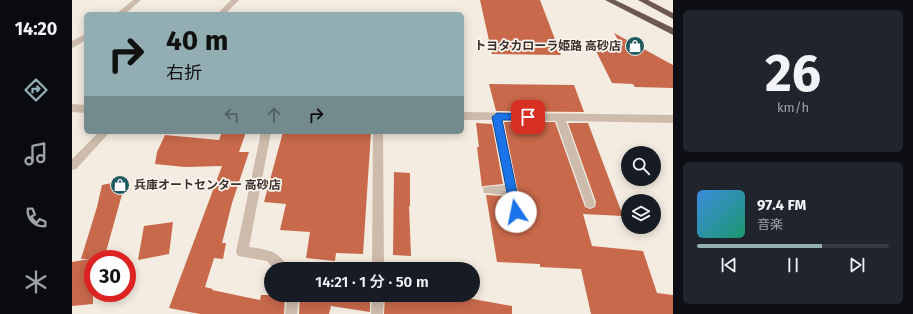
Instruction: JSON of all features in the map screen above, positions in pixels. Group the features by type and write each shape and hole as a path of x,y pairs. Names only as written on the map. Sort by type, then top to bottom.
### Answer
{"highway":[{"path":"609,0 673,32"},
{"path":"642,0 673,16"}],"street":[{"path":"122,12 137,0"},
{"path":"223,12 235,0"},
{"path":"72,45 84,38"},
{"path":"72,108 84,109"},
{"path":"464,116 673,119"},
{"path":"497,117 516,212"},
{"path":"560,118 590,203"},
{"path":"72,166 103,134"},
{"path":"266,134 242,252 270,256 276,262"},
{"path":"378,134 378,262"},
{"path":"488,190 512,190"},
{"path":"291,314 293,302"},
{"path":"378,302 378,314"}],"building":[{"path":"480,0 540,0 561,55 492,54"},
{"path":"614,33 673,65 673,88 635,87 633,84 612,83 593,45 621,45"},
{"path":"489,84 574,85 584,112 496,111"},
{"path":"504,122 555,122 585,207 590,209 595,207 596,202 568,123 588,123 621,211 621,216 583,214 592,246 643,251 657,293 673,295 673,314 591,314 581,269 540,267 540,264 497,262 486,195 506,196 512,217 520,217 522,212"},
{"path":"476,123 492,124 503,184 482,187 477,147 479,147"},
{"path":"221,134 245,134 239,152 249,152 232,203 222,243 226,243 223,259 214,258 205,287 213,289 212,290 260,300 261,295 264,295 264,302 285,302 284,314 200,314 169,308 222,166 185,167 155,164 157,152 165,135 219,140"},
{"path":"282,134 371,134 363,254 336,253 335,261 306,258 310,232 280,230 286,204 264,202"},
{"path":"394,172 410,173 409,206 411,256 393,255"},
{"path":"126,180 107,250 84,250 84,259 81,259 97,207 102,185"},
{"path":"173,222 169,254 138,260 144,226"},
{"path":"84,260 84,302 93,302 93,304 72,306 72,262"},
{"path":"480,300 512,306 512,314 384,314 385,302 480,302"},
{"path":"300,302 370,302 370,312 331,306 329,314 299,314"}],"place":[{"name":"トヨタカローラ姫路 高砂店","path":"635,46"},
{"name":"兵庫オートセンター 高砂店","path":"120,185"}],"route":[{"path":"516,212 497,117 528,117"}]}
